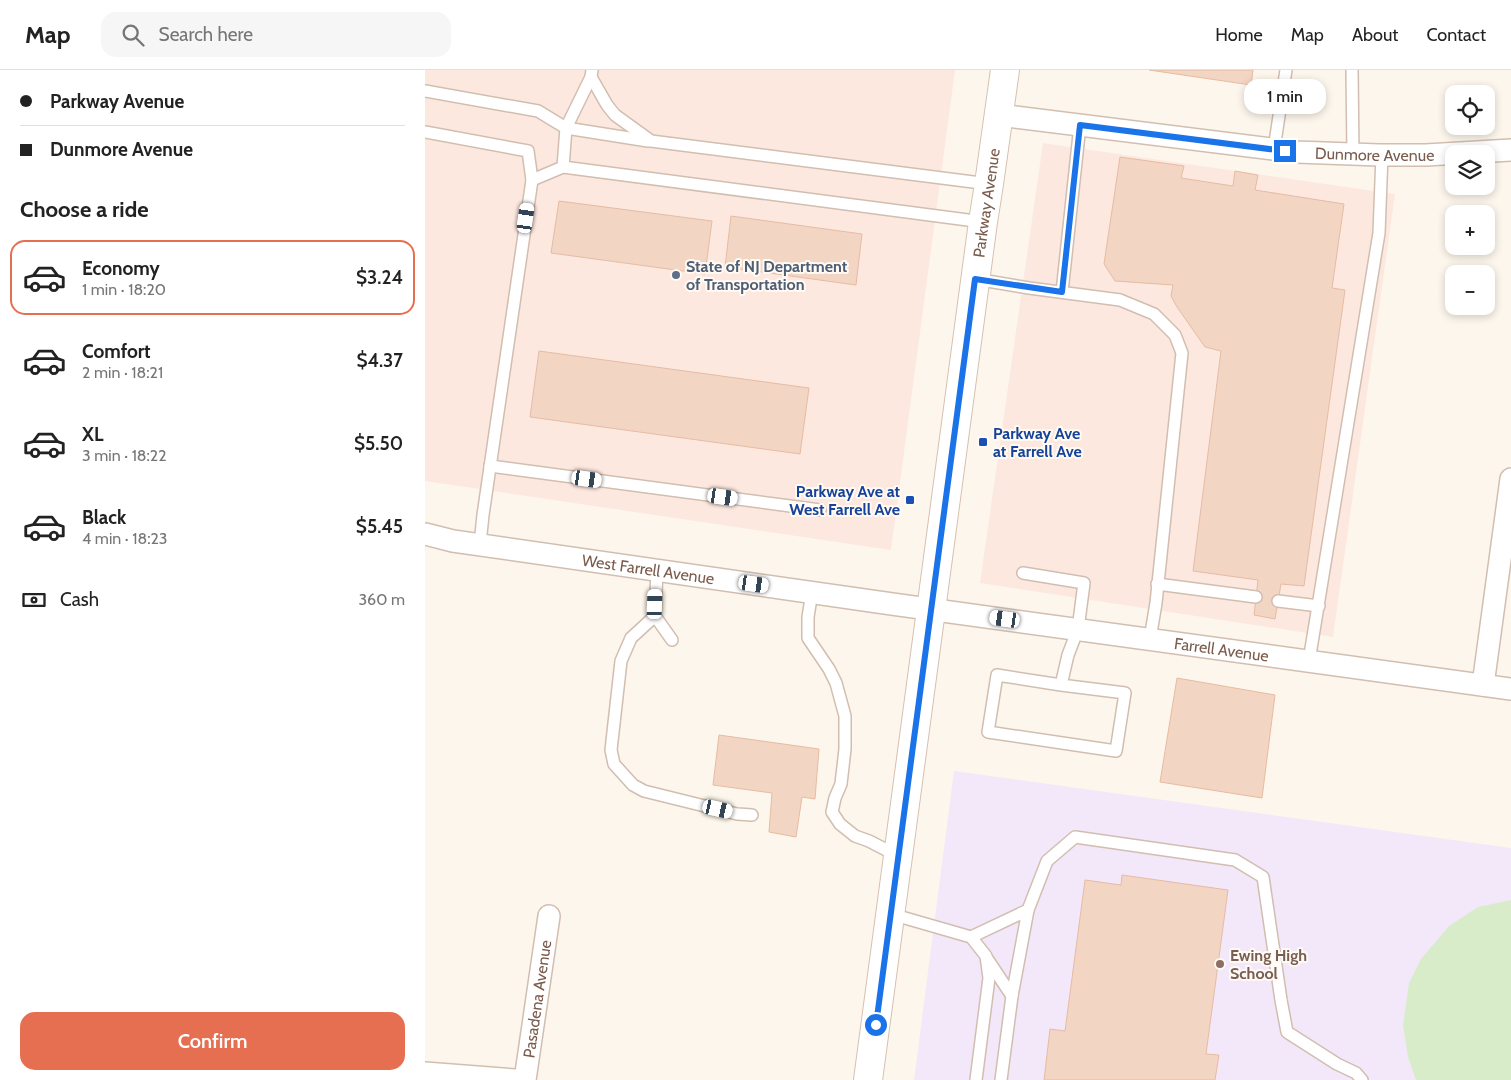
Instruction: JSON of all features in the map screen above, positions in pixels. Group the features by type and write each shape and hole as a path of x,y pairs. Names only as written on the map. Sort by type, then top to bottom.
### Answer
{"main road":[{"name":"Parkway Avenue","path":"868,1080 975,279 1005,70"}],"street":[{"name":"Dunmore Avenue","path":"999,115 1296,152 1426,155 1511,150"},
{"path":"1483,685 1511,479"},
{"name":"West Farrell Avenue","path":"425,534 453,541 932,609"},
{"name":"Farrell Avenue","path":"932,609 1511,689"},
{"name":"Pasadena Avenue","path":"525,1080 549,916"},
{"path":"425,1073 515,1080"}],"lane":[{"path":"1274,149 1286,70"},
{"path":"1352,70 1353,154"},
{"path":"563,167 566,128 591,73"},
{"path":"591,73 607,105 615,115 651,141"},
{"path":"425,91 538,112 566,128 651,141 989,184"},
{"path":"1062,292 1080,125"},
{"path":"425,132 528,151 532,180 480,544"},
{"path":"1309,661 1379,233 1383,155"},
{"path":"532,180 563,167 983,222"},
{"path":"975,279 1120,300 1154,314 1175,335 1182,353 1150,640"},
{"path":"490,466 820,510"},
{"path":"657,570 655,616 672,640"},
{"path":"1023,573 1084,582 1078,629 1061,685"},
{"path":"1157,584 1256,597"},
{"path":"812,592 808,617 808,638 829,668 836,684 845,716 845,749 841,784 832,812 840,824 855,836 869,840 899,856"},
{"path":"1278,601 1319,606"},
{"path":"655,616 631,638 621,660 611,750 614,764 633,785 644,792 737,814 752,815"},
{"path":"997,675 1061,685 1125,693 1116,750 988,732 997,675"},
{"path":"1001,1080 1011,996 1028,910 1047,861 1075,837 1235,860 1263,877 1287,1032 1337,1064 1356,1072 1362,1080"},
{"path":"971,937 1028,910"},
{"path":"891,914 971,937 986,956 1011,996"},
{"path":"976,1080 989,978 986,956"}],"shaded area":[{"name":"State of NJ Department of Transportation","path":"425,70 955,70 891,550 425,481"},
{"path":"1043,143 1395,194 1333,637 980,583"},
{"name":"Ewing High School","path":"954,771 1511,848 1511,1080 914,1080"}],"green space":[{"path":"1511,900 1511,1080 1416,1080 1408,1057 1403,1025 1409,983 1421,959 1449,926 1478,907"}],"building":[{"path":"1149,70 1253,70 1251,85"},
{"path":"1120,157 1184,166 1181,178 1233,186 1235,171 1258,175 1255,190 1344,204 1332,288 1345,290 1304,586 1281,584 1275,619 1254,615 1258,580 1193,571 1221,351 1205,347 1171,296 1173,285 1115,281 1104,264"},
{"path":"559,201 712,221 705,274 551,253"},
{"path":"731,216 862,234 856,285 725,267"},
{"path":"539,351 809,388 800,454 530,417"},
{"path":"1177,678 1275,695 1262,798 1160,782"},
{"path":"719,735 819,749 815,799 802,797 796,837 769,832 772,793 713,785"},
{"path":"1122,875 1228,890 1206,1054 1219,1055 1215,1080 1044,1080 1050,1029 1065,1031 1085,880 1121,885"}],"place":[{"name":"State of NJ Department of Transportation","path":"676,275"},
{"name":"Parkway Ave at Farrell Ave","path":"983,442"},
{"name":"Parkway Ave at West Farrell Ave","path":"910,500"},
{"name":"Ewing High School","path":"1220,964"}],"route":[{"path":"876,1025 975,279 1062,292 1080,125 1285,151"}]}
